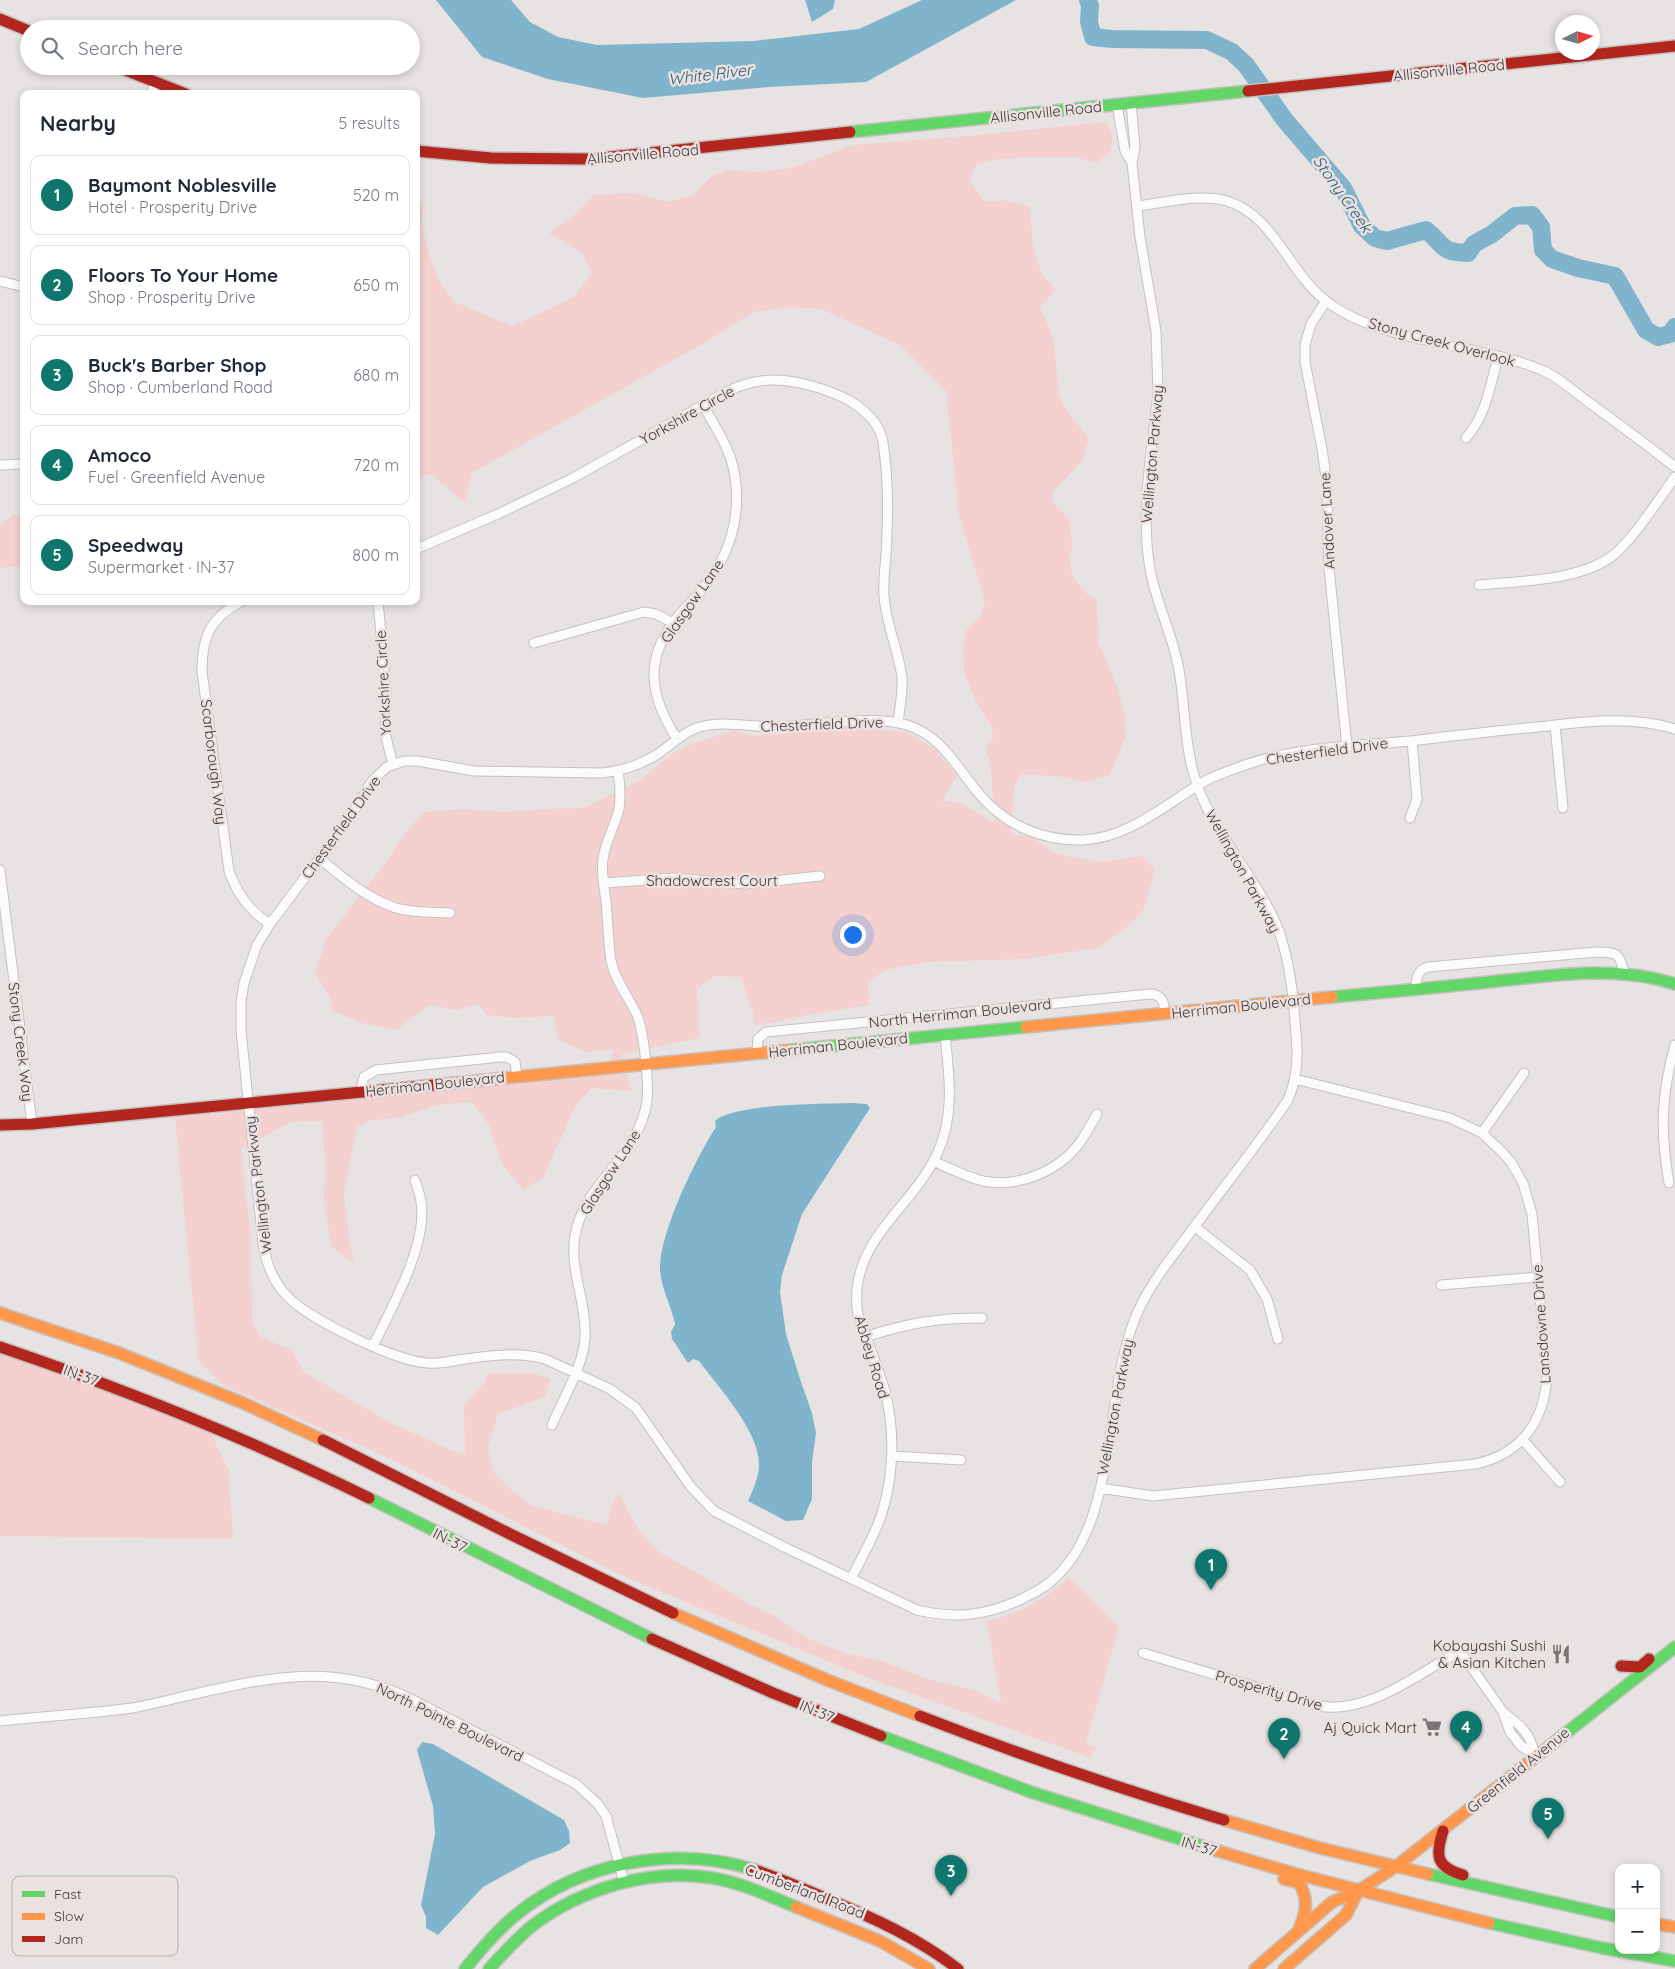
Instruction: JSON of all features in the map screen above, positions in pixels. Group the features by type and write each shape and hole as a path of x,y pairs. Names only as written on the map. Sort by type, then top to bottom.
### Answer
{"main road":[{"path":"0,19 20,27"},
{"name":"Allisonville Road","path":"420,151 494,158 589,159 1675,46"},
{"path":"138,75 176,90"},
{"name":"Herriman Boulevard","path":"0,1126 1582,974 1624,974 1651,977 1675,984"},
{"path":"0,1313 119,1353 243,1403 335,1446 668,1611 741,1644 988,1743 1137,1794 1320,1848 1395,1867 1615,1916"},
{"name":"IN-37","path":"0,1347 110,1385 258,1445 618,1623 754,1684 914,1750 1075,1807 1227,1854 1358,1890 1514,1928 1675,1960"},
{"path":"1621,1666 1640,1666 1675,1639"},
{"name":"Greenfield Avenue","path":"1254,1969 1332,1902 1358,1890 1395,1867 1443,1831 1535,1755 1675,1647"},
{"path":"1075,1807 1101,1823 1299,1883 1305,1892 1307,1901 1300,1929"},
{"path":"1443,1831 1438,1845 1438,1855 1443,1866 1452,1872 1615,1908"},
{"name":"Cumberland Road","path":"465,1969 481,1946 492,1935 537,1899 571,1880 592,1872 620,1864 658,1859 721,1862 755,1870 898,1929 931,1949 958,1969"},
{"name":"Cumberland Road","path":"489,1969 511,1943 537,1921 562,1906 590,1893 624,1882 651,1878 690,1876 706,1877 743,1886 880,1941 929,1969"},
{"path":"1284,1969 1346,1915 1358,1890"},
{"path":"1660,1925 1675,1927"}],"street":[{"path":"153,90 156,82"},
{"name":"Wellington Parkway","path":"249,1102 263,1243 268,1264 284,1292 298,1306 320,1320 403,1359 428,1364 523,1354 545,1359 575,1372 610,1389 636,1408 692,1487 714,1511 900,1603 931,1613 973,1615 1013,1603 1049,1583 1071,1559 1085,1537 1094,1512 1100,1488 1122,1360 1130,1330 1150,1289 1288,1100 1295,1079 1298,1051 1294,1001 1288,963 1276,926 1268,909 1218,828 1197,786 1190,757 1179,669 1150,571 1145,534 1146,508 1158,392 1158,373 1156,331 1140,237 1132,163 1135,147 1131,103"},
{"name":"Wellington Parkway","path":"1117,105 1125,151 1132,163"},
{"name":"Stony Creek Overlook","path":"1137,206 1208,198 1226,201 1245,208 1264,224 1304,278 1326,301 1342,312 1379,328 1522,363 1546,372 1567,385 1675,467"},
{"path":"0,281 20,286"},
{"name":"Andover Lane","path":"1326,301 1311,324 1305,345 1305,362 1327,484 1329,568 1347,747"},
{"path":"1466,438 1476,427 1481,417 1498,357"},
{"name":"Yorkshire Circle","path":"420,547 498,514 573,478 703,405 743,385 766,380 789,380 841,395 860,407 876,424 882,439 887,471 888,512 884,592 885,607 902,679 898,722"},
{"name":"Glasgow Lane","path":"677,739 662,714 655,694 656,657 665,635 673,623 699,594 718,566 730,542 735,521 737,488 733,466 725,443 703,405"},
{"path":"0,466 19,464"},
{"path":"1479,585 1576,573 1604,562 1625,545 1675,477"},
{"name":"Scarborough Way","path":"236,605 219,616 208,632 202,654 202,672 229,871 234,885 251,910 270,924"},
{"name":"Yorkshire Circle","path":"378,605 386,692 385,733 393,764"},
{"path":"534,643 644,612 656,614 673,623"},
{"name":"Chesterfield Drive","path":"249,1102 241,1031 241,1002 250,961 257,945 270,924 351,816 372,781 387,767 404,761 418,761 474,770 602,774 618,771 652,758 677,739 693,730 720,724 772,727 870,721 898,722 919,729 940,744 981,796 1002,816 1015,825 1028,831 1061,840 1087,840 1116,833 1150,816 1210,779 1266,758 1347,747 1600,720 1647,722 1675,729"},
{"path":"1555,725 1563,808"},
{"path":"1410,818 1417,799 1412,740"},
{"name":"Glasgow Lane","path":"552,1425 584,1348 585,1327 574,1261 575,1235 581,1211 592,1194 628,1149 637,1134 646,1101 644,1046 637,1016 613,967 604,883 603,860 620,802 618,771"},
{"path":"320,858 364,893 393,907 450,913"},
{"name":"Stony Creek Way","path":"0,870 32,1124"},
{"name":"Shadowcrest Court","path":"604,883 674,878 754,883 820,876"},
{"path":"1416,989 1418,975 1424,968 1596,952 1613,952 1623,964 1624,974"},
{"name":"North Herriman Boulevard","path":"757,1053 758,1039 766,1032 1140,995 1159,996 1164,1003 1165,1014"},
{"name":"Abbey Road","path":"851,1579 882,1514 892,1456 890,1422 885,1392 856,1302 857,1282 862,1264 876,1237 921,1182 933,1161 945,1132 950,1101 945,1035"},
{"path":"1669,1183 1663,1151 1662,1122 1666,1080 1675,1045"},
{"path":"363,1091 364,1077 376,1070 500,1057 507,1057 514,1062 518,1076"},
{"path":"1482,1133 1524,1073"},
{"name":"Lansdowne Drive","path":"1100,1488 1153,1496 1475,1464 1486,1462 1506,1453 1522,1440 1538,1418 1542,1409 1547,1376 1533,1224 1528,1195 1511,1162 1482,1133 1450,1118 1295,1079"},
{"path":"933,1161 962,1174 984,1181 1009,1182 1031,1177 1062,1161 1081,1141 1097,1114"},
{"path":"373,1346 403,1284 415,1253 422,1212 422,1202 415,1180"},
{"path":"1194,1227 1250,1270 1267,1299 1278,1339"},
{"path":"1441,1285 1538,1277"},
{"path":"866,1337 916,1322 950,1318 982,1318"},
{"path":"1522,1440 1560,1482"},
{"path":"892,1456 961,1460"},
{"name":"Prosperity Drive","path":"1143,1653 1319,1706 1338,1708 1371,1701 1460,1652 1503,1712 1510,1732 1521,1746 1535,1755"},
{"name":"North Pointe Boulevard","path":"0,1720 133,1708 256,1680 291,1676 331,1677 367,1683 388,1689 407,1698 576,1784 598,1804 606,1816 624,1882"}],"shaded area":[{"path":"1105,122 1113,134 1110,152 1097,163 1075,157 1027,157 993,160 977,164 969,181 985,202 1005,200 1030,207 1033,245 1042,275 1056,289 1040,307 1054,339 1059,396 1071,416 1089,438 1082,461 1053,492 1053,502 1070,520 1072,576 1087,594 1097,600 1098,641 1117,687 1125,716 1126,736 1110,775 1085,782 1065,777 1022,774 1015,784 1011,835 1030,836 1055,853 1100,862 1142,856 1155,869 1144,909 1132,923 1098,948 1024,959 928,962 885,970 868,982 869,1005 770,1023 753,1024 754,1017 741,977 715,976 697,989 700,1038 622,1054 631,1091 592,1088 576,1105 543,1178 523,1190 502,1164 489,1125 472,1102 437,1105 399,1118 372,1120 357,1127 344,1193 354,1264 331,1246 324,1201 325,1163 322,1121 291,1122 241,1149 251,1239 252,1323 262,1338 291,1349 304,1372 389,1422 453,1451 465,1454 464,1405 483,1384 489,1373 536,1374 550,1379 545,1397 498,1414 488,1448 492,1470 507,1486 532,1506 607,1525 611,1505 619,1493 638,1529 659,1552 747,1603 771,1614 805,1637 847,1654 882,1661 928,1679 974,1690 1001,1703 987,1621 1031,1605 1051,1593 1069,1577 1119,1627 1086,1743 1096,1748 1091,1758 871,1679 621,1575 391,1459 224,1386 193,1355 198,1356 175,1118 605,1074 614,1049 586,1052 559,1040 553,1016 515,1018 487,1015 478,1004 456,1010 429,1005 396,1030 362,1023 333,1011 331,1000 315,973 326,939 386,862 404,834 424,812 462,809 503,812 584,808 640,780 672,754 692,744 733,731 755,736 850,727 907,732 936,750 957,776 942,801 961,803 995,823 990,762 985,747 993,739 992,727 976,701 964,673 963,647 967,629 979,618 985,601 959,515 946,391 900,345 821,309 790,307 754,312 704,343 472,473 465,503 432,475 420,476 420,201 423,203 422,226 431,261 441,284 455,302 512,326 574,297 592,273 582,253 549,233 574,215 594,195 634,193 668,202 692,195 712,176 727,170 758,172 791,168 853,145"},
{"path":"13,515 20,516 20,566 0,568 0,525"},
{"path":"0,1351 206,1423 229,1471 233,1539 0,1536"}],"water":[{"name":"White River","path":"436,0 511,0 530,22 558,37 597,45 753,41 859,29 922,0 1016,0 866,82 769,87 643,98 548,79 482,57"},
{"path":"805,0 835,0 833,9 812,22"},
{"path":"802,1104 867,1104 870,1108 802,1214 782,1275 780,1292 786,1334 812,1413 816,1433 812,1462 812,1499 803,1520 786,1521 748,1501 759,1469 757,1451 752,1438 736,1410 699,1361 693,1359 688,1363 672,1339 671,1332 675,1324 661,1280 662,1250 673,1213 699,1156 716,1127 715,1121 725,1115 760,1108"},
{"path":"422,1742 433,1744 564,1820 569,1831 570,1843 560,1850 530,1861 483,1887 438,1935 426,1928 426,1917 421,1905 435,1834 433,1806 417,1750"}],"waterway":[{"name":"Stony Creek","path":"1088,0 1090,6 1089,22 1093,37 1207,40 1232,52 1246,65 1284,119 1343,188 1362,226 1375,238 1387,241 1426,230 1447,250 1468,253 1474,244 1492,234 1515,216 1532,215 1541,227 1543,250 1552,259 1578,268 1615,276 1646,330 1658,337 1670,334 1675,327"}],"traffic: fast":[{"path":"850,132 1248,91"},
{"path":"1332,997 1587,973 1631,975 1675,984"},
{"path":"791,1050 1026,1027"},
{"path":"369,1498 652,1639"},
{"path":"1556,1741 1675,1647"},
{"path":"881,1736 1031,1792 1218,1851"},
{"path":"465,1969 490,1940 517,1914 542,1896 570,1882 599,1871 629,1863 660,1859 722,1862 752,1869"},
{"path":"1428,1874 1615,1916"},
{"path":"489,1969 526,1931 552,1913 595,1891 642,1879 666,1876 713,1878 745,1886 796,1907"},
{"path":"1489,1923 1602,1948 1675,1961"}],"traffic: slow":[{"path":"1026,1027 1332,997"},
{"path":"434,1085 791,1050"},
{"path":"0,1313 119,1353 243,1403 323,1440"},
{"path":"673,1613 827,1680 920,1716"},
{"path":"1255,1969 1332,1902 1358,1891 1395,1867 1556,1741"},
{"path":"1224,1820 1320,1848 1428,1874"},
{"path":"1218,1851 1296,1874 1489,1923"},
{"path":"1284,1879 1299,1883 1304,1895 1305,1912 1299,1929"},
{"path":"1284,1969 1346,1915 1358,1891"},
{"path":"796,1907 880,1941 929,1969"},
{"path":"1660,1925 1675,1927"}],"traffic: jam":[{"path":"0,19 20,27"},
{"path":"1248,91 1675,46"},
{"path":"138,75 176,90"},
{"path":"420,151 491,158 591,159 850,132"},
{"path":"0,1125 32,1124 434,1085"},
{"path":"0,1347 94,1380 187,1416 324,1476 369,1498"},
{"path":"323,1440 673,1613"},
{"path":"652,1639 773,1693 881,1736"},
{"path":"1621,1666 1640,1667 1649,1659"},
{"path":"920,1716 1071,1771 1224,1820"},
{"path":"1443,1831 1439,1847 1440,1859 1447,1868 1463,1875"},
{"path":"752,1869 880,1922 928,1948 958,1969"}],"place":[{"name":"Baymont Noblesville","path":"1211,1590"},
{"name":"Kobayashi Sushi & Asian Kitchen","path":"1561,1654"},
{"name":"Aj Quick Mart","path":"1432,1727"},
{"name":"Amoco","path":"1466,1752"},
{"name":"Floors To Your Home","path":"1284,1759"},
{"name":"Speedway","path":"1548,1839"},
{"name":"Buck's Barber Shop","path":"951,1896"}]}
